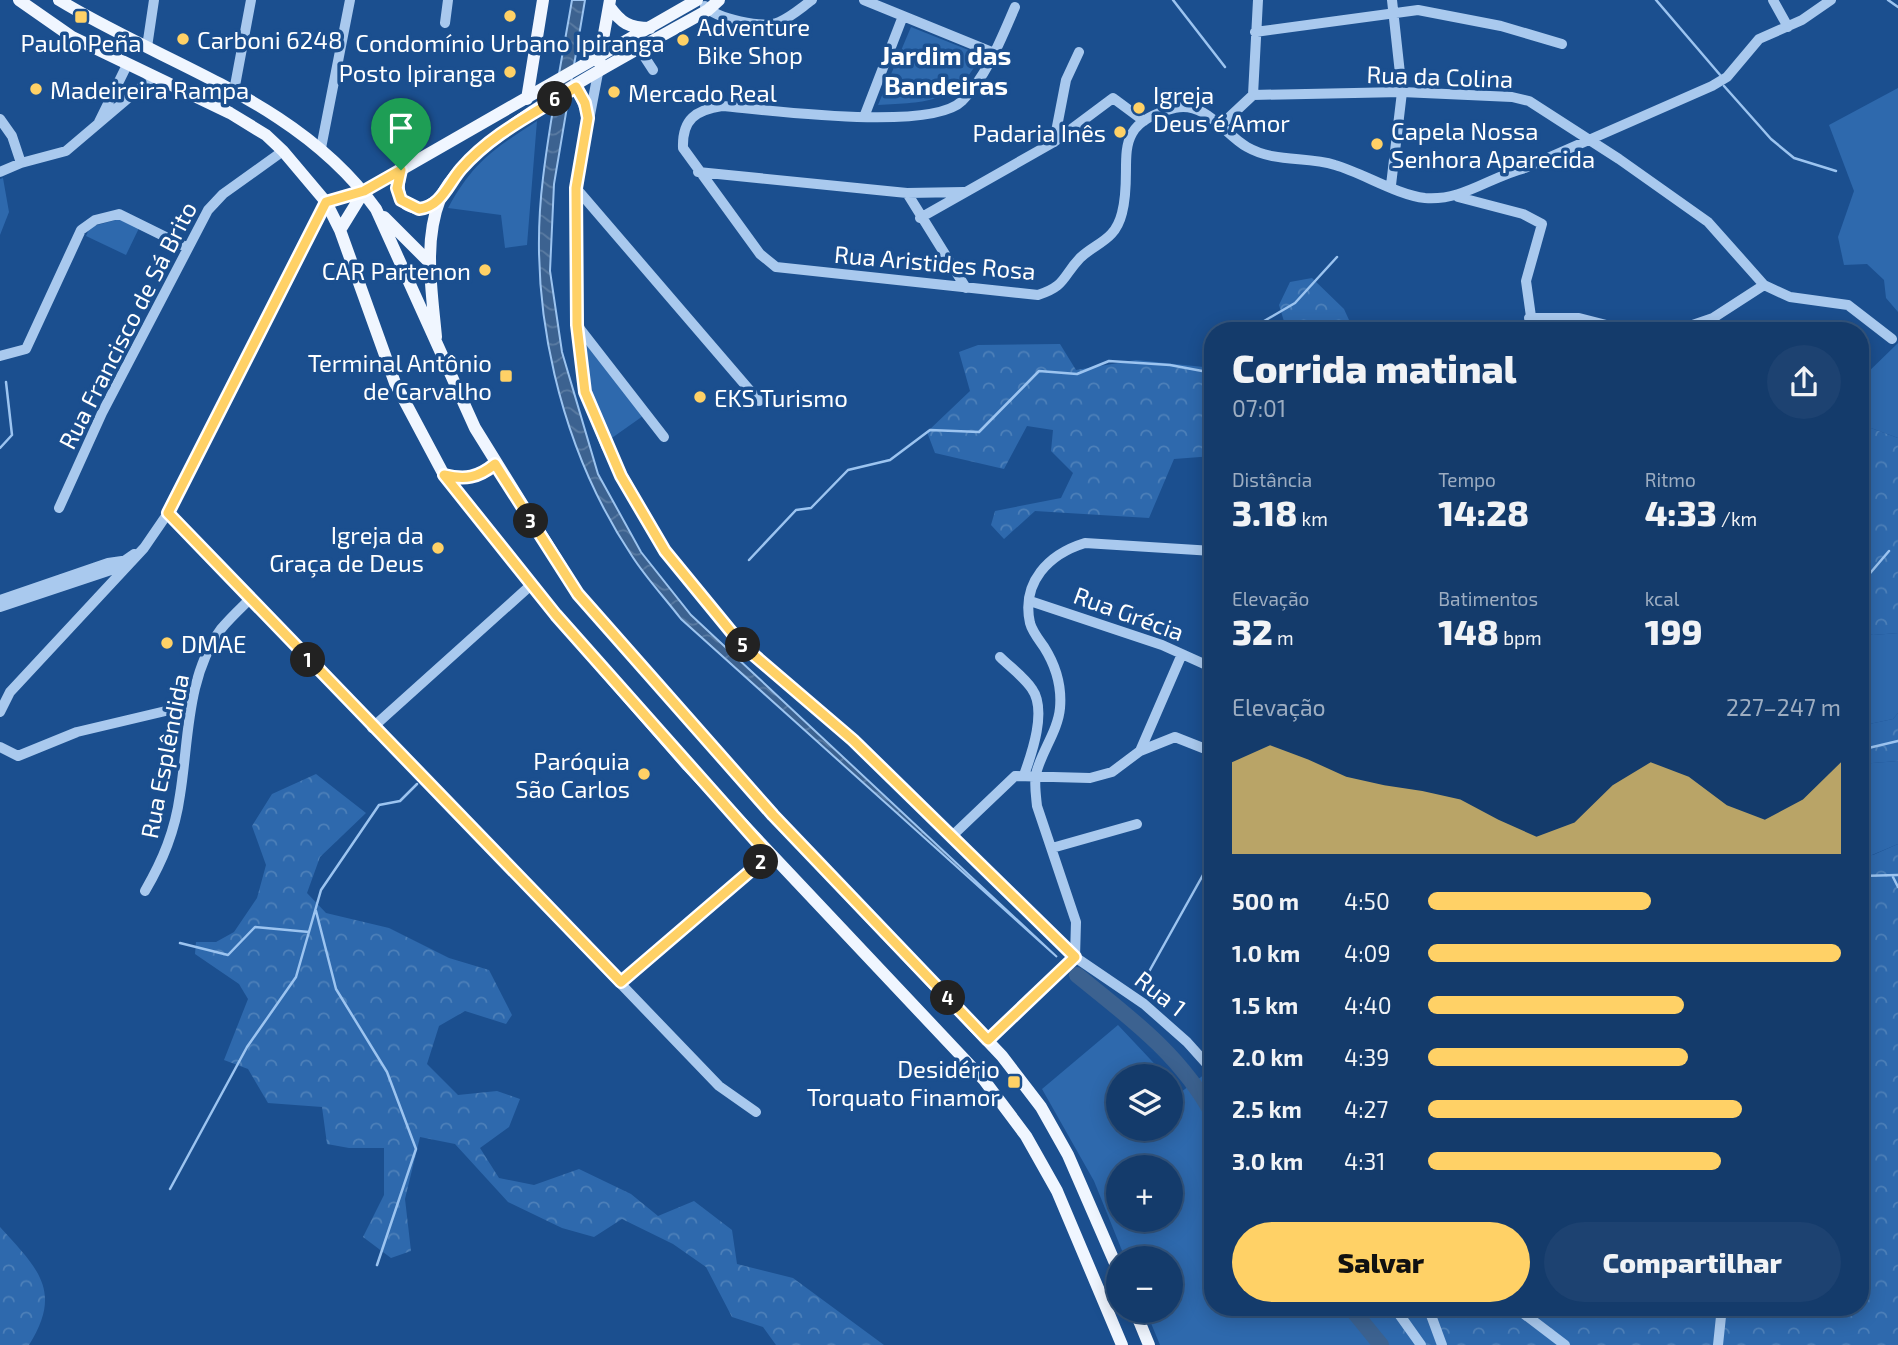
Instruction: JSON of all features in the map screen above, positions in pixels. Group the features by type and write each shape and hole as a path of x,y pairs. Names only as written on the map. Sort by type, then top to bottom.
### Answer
{"main road":[{"path":"19,0 72,37 152,78 230,113 267,135 326,202 340,230 395,383 444,475 531,585 769,855 974,1068 1026,1136 1057,1191 1122,1345"},
{"path":"59,0 234,91 291,124 321,148 364,191 376,209 437,348 495,464 578,594 773,815 988,1040 1041,1107 1068,1155 1108,1246"},
{"path":"527,99 543,0"},
{"path":"326,202 364,191 650,28 702,3 719,0"},
{"path":"609,3 620,21 633,28 650,28"},
{"path":"598,73 609,3"},
{"path":"401,170 397,188 401,200 407,205 425,208 440,198 461,170 485,146 544,104 640,50 702,3"},
{"path":"340,230 364,191"},
{"path":"437,348 430,263 440,198"},
{"path":"376,209 430,263"},
{"path":"444,475 461,479 472,478 495,464"},
{"path":"1140,1323 1149,1345"}],"street":[{"path":"147,47 154,0"},
{"path":"234,91 251,0"},
{"path":"321,148 350,0"},
{"path":"444,23 448,0"},
{"path":"702,3 760,25 779,22 812,0"},
{"path":"864,0 994,53"},
{"path":"1221,125 1253,95 1258,0"},
{"path":"1391,186 1402,92 1392,0"},
{"path":"1773,0 1788,27"},
{"path":"1458,197 1498,175 1525,168 1712,86 1727,77 1759,39 1788,27 1831,0"},
{"path":"903,16 864,117 938,112 954,107 974,86 994,53 1015,7"},
{"path":"1255,32 1418,10 1501,26 1562,44"},
{"path":"640,50 653,70"},
{"path":"1054,142 1066,80 1079,52"},
{"path":"97,125 127,65"},
{"name":"Rua 1","path":"598,73 576,188 577,325 585,392 606,446 665,551 742,645 853,740 1075,957 1144,1004 1204,1061"},
{"path":"0,172 21,163 66,151 152,78"},
{"path":"574,88 585,103 588,118"},
{"name":"Rua da Colina","path":"1253,95 1402,92 1512,97 1529,101 1619,159 1708,222 1764,285 1790,297 1848,304 1892,340"},
{"path":"920,218 1054,142 1113,98 1144,121 1177,107 1198,110 1246,146 1271,157 1333,164 1423,198 1458,197 1523,214 1542,225 1526,281 1530,322"},
{"name":"Rua Aristides Rosa","path":"864,117 722,106 705,108 687,122 683,131 683,148 760,254 776,267 1022,296 1056,289 1080,258 1106,243 1122,213 1125,149 1130,131 1144,121"},
{"path":"0,119 12,136 21,163"},
{"name":"Rua Francisco de Sá Brito","path":"59,508 102,413 186,247 208,210 223,194 283,151"},
{"path":"698,172 907,193 964,192"},
{"path":"576,188 759,401"},
{"path":"907,193 920,218 966,288"},
{"path":"0,712 10,692 144,548 168,513 326,202"},
{"path":"0,356 26,349 82,230 96,220 119,214 186,247"},
{"path":"1701,322 1713,318 1764,285"},
{"path":"1529,317 1579,318 1595,322"},
{"path":"577,325 664,437"},
{"path":"168,513 719,1086 756,1112"},
{"path":"988,1040 1075,957 1076,922 1037,807 1035,775 1060,711 1060,686 1053,661 1031,624 1030,601 1035,578 1044,565 1066,549 1085,543 1204,550"},
{"path":"0,607 111,570 144,548"},
{"path":"0,600 108,563 122,561"},
{"path":"372,728 531,585"},
{"name":"Rua Esplêndida","path":"145,891 169,847 180,797 191,705 203,663 221,630 251,598"},
{"name":"Rua Grécia","path":"1030,601 1204,664"},
{"path":"1140,751 1182,654"},
{"path":"1000,657 1034,690 1038,729 1024,775"},
{"path":"0,747 18,756 77,732 191,705"},
{"path":"951,836 1010,779 1024,775 1090,778 1112,772 1140,751 1175,737 1204,748"},
{"path":"1052,848 1137,824"},
{"path":"621,982 769,855"},
{"path":"1400,1316 1421,1345"},
{"path":"1431,1316 1442,1345"},
{"path":"1527,1316 1565,1345"},
{"path":"1718,1345 1721,1316"}],"green space":[{"path":"911,27 981,55 972,71 951,92 926,101 878,105"},
{"path":"1898,88 1898,312 1886,298 1884,280 1867,264 1844,265 1838,237 1854,191 1829,125"},
{"path":"537,121 527,245 505,248 501,215 448,208 486,157"},
{"path":"3,178 9,212 0,235 0,179"},
{"path":"123,218 140,226 126,255 86,236 90,227"},
{"path":"1312,278 1344,309 1350,322 1284,322 1279,305 1290,282"},
{"path":"584,339 643,416 609,440 592,394"},
{"path":"1898,343 1898,438 1869,427 1869,371"},
{"path":"1060,344 1076,370 1136,360 1204,367 1204,457 1174,459 1149,518 1035,511 1004,539 991,525 995,511 1061,498 1073,473 1051,451 1053,430 1027,426 1004,469 935,453 927,432 970,391 959,352 978,345"},
{"path":"1869,427 1898,438 1898,633 1869,633"},
{"path":"1869,633 1898,633 1898,713 1893,719 1869,724"},
{"path":"1898,713 1898,761 1869,763 1869,724 1893,719"},
{"path":"1898,761 1898,844 1869,855 1869,763"},
{"path":"316,774 366,813 320,857 307,893 326,913 389,928 449,958 489,970 512,1015 506,1024 465,1011 439,1026 427,1064 458,1095 497,1091 520,1099 509,1127 480,1148 499,1178 534,1185 579,1169 631,1194 658,1216 694,1201 732,1230 737,1264 793,1278 884,1345 776,1345 763,1327 732,1317 706,1267 673,1244 622,1219 594,1237 562,1228 508,1202 455,1144 420,1137 405,1199 411,1251 391,1258 363,1237 384,1195 384,1148 349,1148 327,1144 322,1107 268,1103 248,1069 224,1060 248,999 239,984 195,954 196,942 216,942 234,932 257,898 266,865 252,826 272,794"},
{"path":"1898,844 1898,1345 1404,1345 1377,1316 1869,1316 1869,855"},
{"path":"1118,1025 1155,1064 1106,1064 1106,1141 1183,1141 1183,1090 1204,1075 1204,1316 1869,1316 1898,1345 1160,1345 1151,1323 1183,1323 1183,1246 1120,1246 1115,1232 1183,1232 1183,1155 1106,1155 1106,1211 1094,1181 1042,1089"},
{"path":"0,1227 35,1269 42,1282 44,1310 29,1345 0,1345"}],"water":[{"path":"572,0 585,0 554,184 550,271 562,352 598,474 641,552 691,615 1057,957 681,619 637,564 607,514 585,469 554,374 540,276 539,227 543,178"}],"waterway":[{"path":"1173,0 1225,67"},
{"path":"1656,0 1721,76"},
{"path":"1888,0 1898,7"},
{"path":"1724,86 1771,139 1794,158 1836,171"},
{"path":"1262,322 1295,303 1337,257"},
{"path":"749,560 796,510 811,508 848,470 890,460 930,430 979,432 1039,371 1077,374 1109,361 1170,365 1204,371"},
{"path":"0,448 12,435 6,382"},
{"path":"1869,574 1889,551"},
{"path":"1869,748 1898,741"},
{"path":"170,1189 247,1047 296,977 321,890 379,805 400,801 417,784"},
{"path":"1141,986 1204,873"},
{"path":"1869,876 1898,875"},
{"path":"1893,877 1898,887"},
{"path":"316,911 336,989 387,1072 416,1149 377,1265"},
{"path":"180,943 228,955 255,927 309,932"},
{"path":"1077,975 1170,1055 1204,1100"},
{"path":"1357,1316 1381,1345"}],"place":[{"name":"Condomínio Urbano Ipiranga","path":"510,16"},
{"name":"Paulo Peña","path":"81,17"},
{"name":"Carboni 6248","path":"183,39"},
{"name":"Adventure Bike Shop","path":"683,40"},
{"name":"Posto Ipiranga","path":"510,72"},
{"name":"Madeireira Rampa","path":"36,89"},
{"name":"Mercado Real","path":"614,92"},
{"name":"Igreja Deus é Amor","path":"1139,108"},
{"name":"Padaria Inês","path":"1120,132"},
{"name":"Capela Nossa Senhora Aparecida","path":"1377,144"},
{"name":"CAR Partenon","path":"485,270"},
{"name":"Terminal Antônio de Carvalho","path":"506,376"},
{"name":"EKS Turismo","path":"700,397"},
{"name":"Igreja da Graça de Deus","path":"438,548"},
{"name":"DMAE","path":"167,643"},
{"name":"Paróquia São Carlos","path":"644,774"},
{"name":"Desidério Torquato Finamor","path":"1014,1082"}],"district":[{"name":"Jardim das Bandeiras","path":"946,69"}],"route":[{"path":"576,87 585,103 588,118 576,188 574,261 577,325 585,392 606,446 665,551 742,645 853,740 1075,957 988,1040 773,815 578,594 495,464 472,478 461,479 444,475 556,615 769,855 621,982 372,728 168,513 326,202 364,191 401,170 397,188 401,200 419,209 434,204 461,170 485,146 544,104 576,87"}]}
